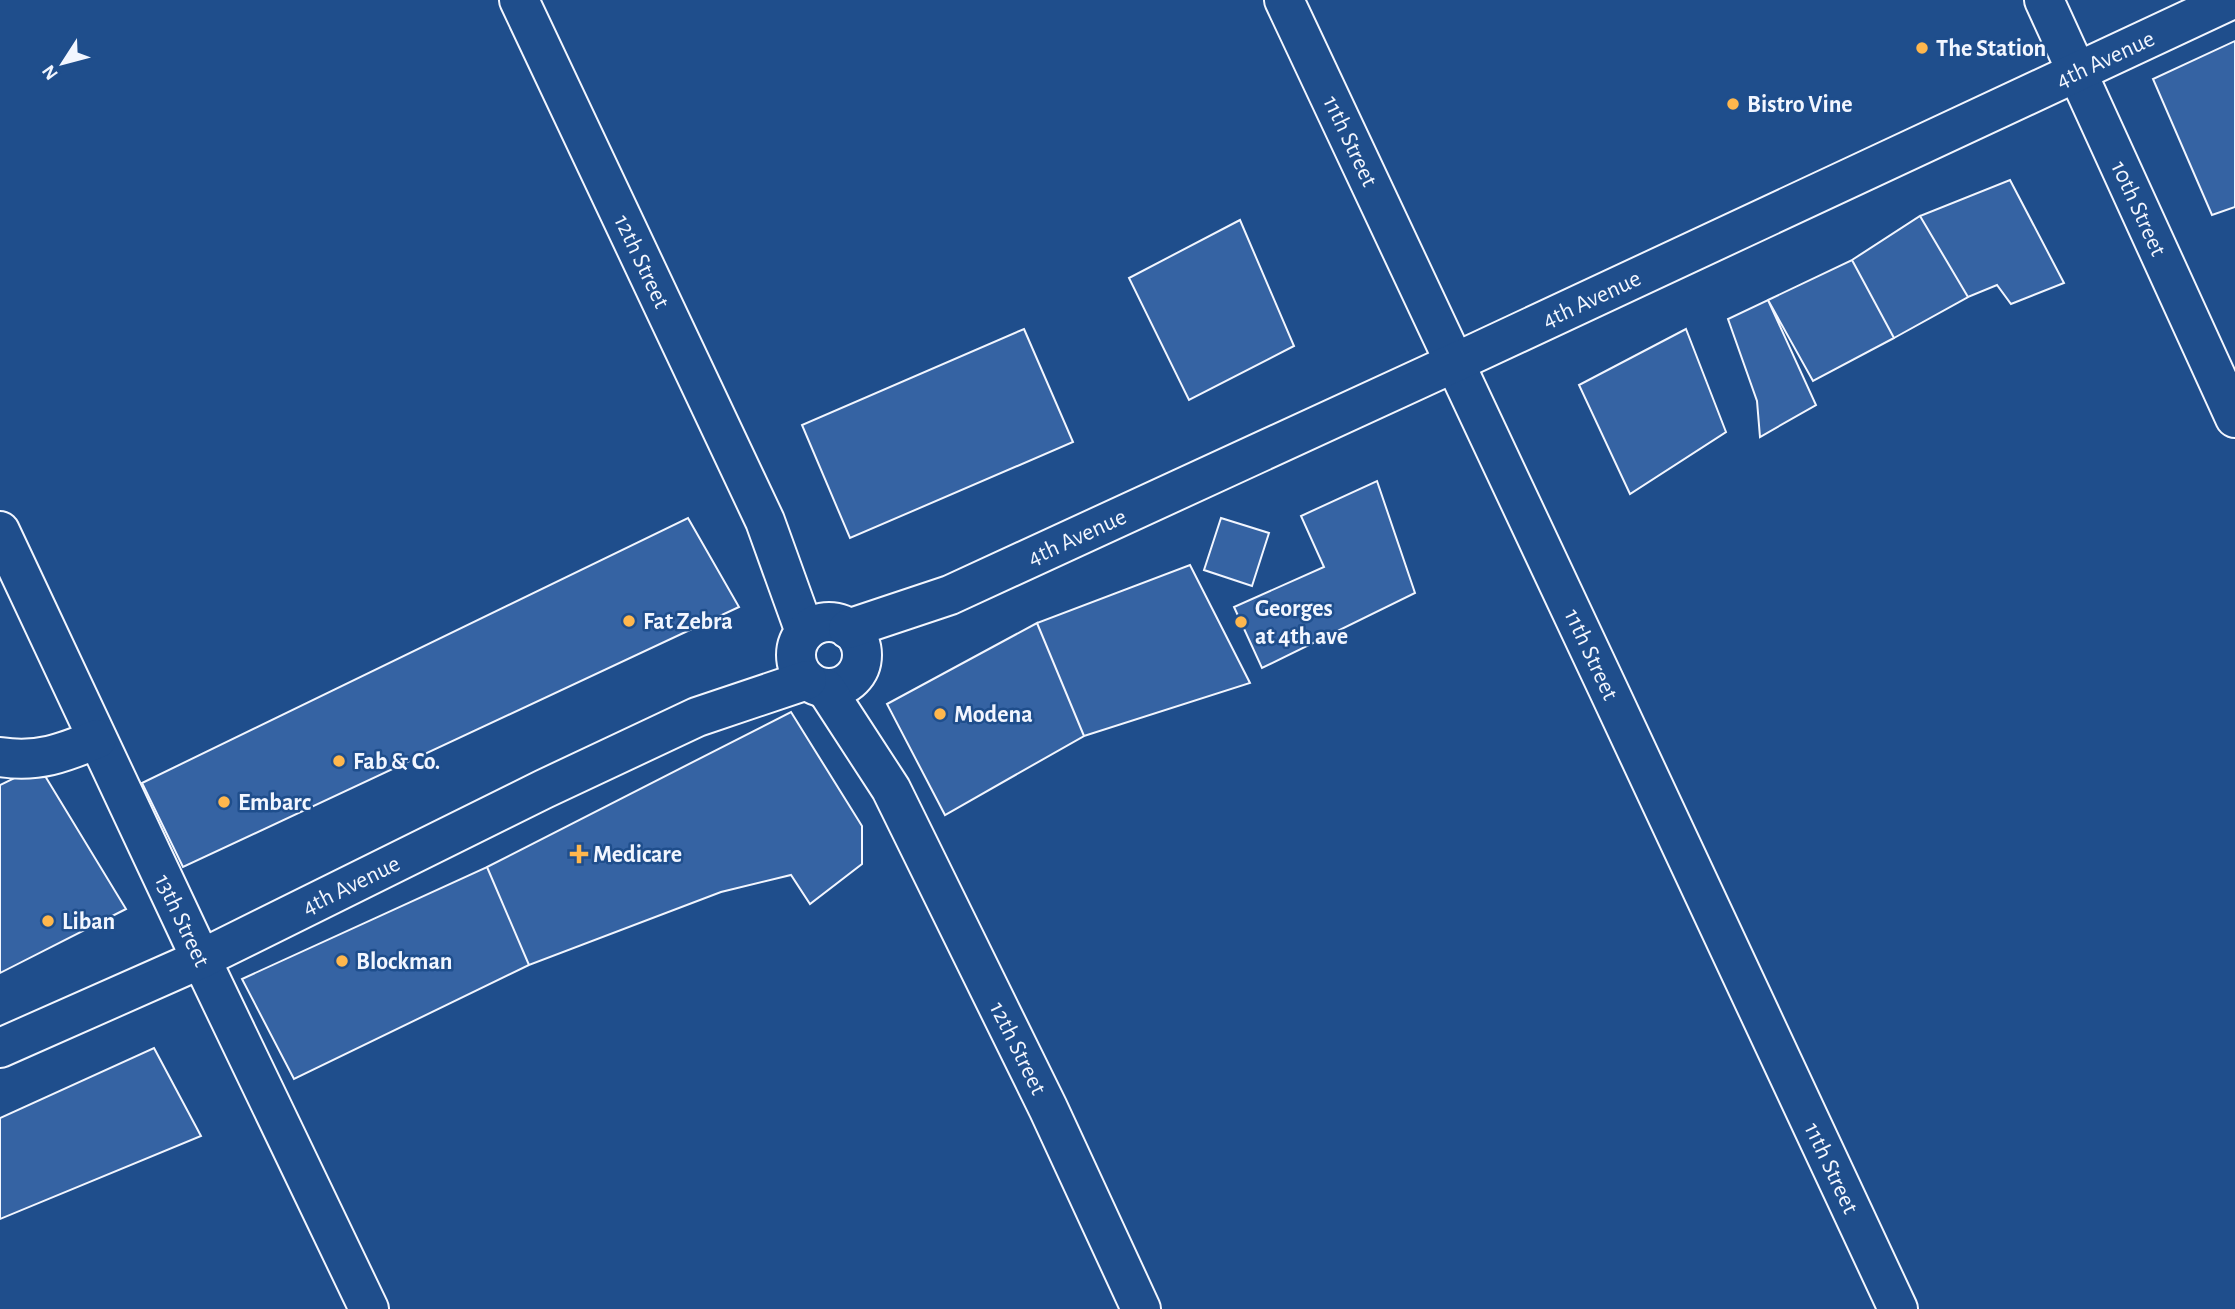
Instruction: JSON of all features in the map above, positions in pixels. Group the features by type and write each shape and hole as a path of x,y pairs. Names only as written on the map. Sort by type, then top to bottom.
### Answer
{"street":[{"name":"12th Street","path":"519,0 891,789 1048,1108 1141,1309"},
{"name":"11th Street","path":"1284,0 1898,1309"},
{"name":"10th Street","path":"2044,0 2235,418"},
{"name":"4th Avenue","path":"0,1048 201,958 544,789 830,655 950,595 2231,0"},
{"name":"13th Street","path":"0,531 369,1309"},
{"path":"0,757 18,760 41,758 60,754 97,738"}],"building":[{"path":"2235,41 2235,207 2212,215 2153,79"},
{"path":"2010,180 2064,283 2011,304 1997,285 1968,297 1920,216"},
{"path":"1920,216 1968,297 1894,338 1852,260"},
{"path":"1240,220 1294,346 1189,400 1129,278"},
{"path":"1852,260 1894,338 1813,381 1768,300"},
{"path":"1768,300 1816,405 1760,437 1757,401 1728,319"},
{"path":"1024,329 1073,442 850,538 802,425"},
{"path":"1686,329 1726,432 1630,494 1579,385"},
{"path":"1377,481 1415,593 1262,668 1234,607 1324,567 1301,516"},
{"path":"688,518 739,607 183,867 142,783"},
{"path":"1221,518 1269,533 1252,586 1204,570"},
{"path":"1190,565 1250,683 1084,736 1037,623"},
{"path":"1037,623 1084,736 945,815 887,704"},
{"path":"791,712 862,826 862,864 810,904 791,875 721,892 529,965 487,867"},
{"path":"39,766 126,909 0,973 0,785"},
{"path":"487,867 529,965 294,1079 242,979"},
{"path":"154,1048 201,1136 0,1219 0,1118"}],"place":[{"name":"The Station","path":"1922,48"},
{"name":"Bistro Vine","path":"1733,104"},
{"name":"Fat Zebra","path":"629,621"},
{"name":"Georges at 4th ave","path":"1241,622"},
{"name":"Modena","path":"940,714"},
{"name":"Fab & Co.","path":"339,761"},
{"name":"Embarc","path":"224,802"},
{"name":"Medicare","path":"579,854"},
{"name":"Liban","path":"48,921"},
{"name":"Blockman","path":"342,961"}]}
